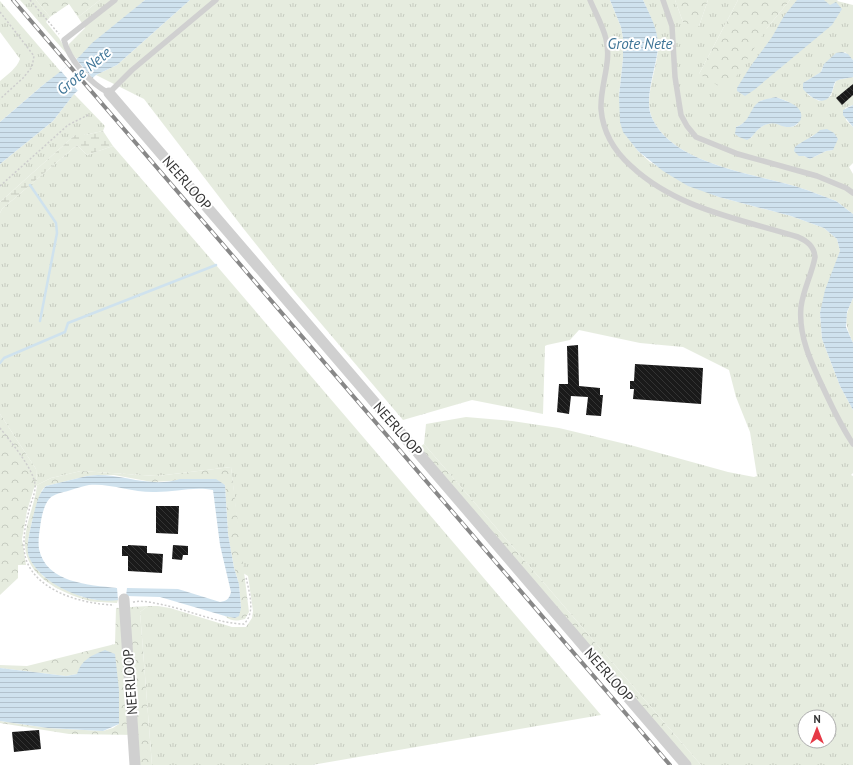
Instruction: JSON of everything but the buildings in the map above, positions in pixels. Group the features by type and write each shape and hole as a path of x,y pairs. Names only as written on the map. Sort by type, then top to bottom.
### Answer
{"street":[{"name":"NEERLOOP","path":"109,93 686,765"},
{"name":"NEERLOOP","path":"124,602 135,765"}],"lane":[{"path":"115,0 64,40 67,50 74,60 91,80 102,90 109,93 132,70 216,0"},
{"path":"590,0 607,40 607,58 601,97 602,119 604,128 612,144 622,158 645,179 678,198 703,209 730,218 798,237 806,241 814,251 815,257 813,268 802,302 800,320 802,335 808,354 834,412 853,444"},
{"path":"663,0 672,26 675,77 681,115 687,126 696,137 738,154 817,176 846,188 853,193"}],"path":[{"path":"30,0 64,40"},
{"path":"0,12 34,56 32,67 23,78 0,99"},
{"path":"0,186 68,125 90,114"},
{"path":"0,428 34,476 36,486 29,511 24,543 27,564 42,581 59,592 74,599 91,604 135,601 149,602 180,608 227,622 244,624 248,620 251,612 246,577"}],"green space":[{"path":"20,0 36,0 50,17 46,22 59,38 73,61"},
{"path":"36,0 100,0 78,17 69,4 50,17"},
{"path":"100,0 145,0 77,59 71,52 69,44 85,28 78,17"},
{"path":"190,0 610,0 621,27 623,38 623,59 619,96 624,132 638,151 650,162 719,197 791,216 824,228 837,239 840,251 820,313 822,339 840,386 853,410 853,473 851,475 853,476 853,765 701,765 424,444 426,424 466,417 512,421 559,428 634,446 728,472 754,477 757,476 750,432 736,397 729,370 683,347 640,343 579,330 570,340 545,346 543,414 472,400 403,420 295,293 144,99 96,75 117,65"},
{"path":"643,0 675,0 683,22 699,26 708,0 738,0 699,74 767,28 790,0 838,0 837,1 853,5 853,60 845,52 823,66 821,72 805,82 808,95 819,101 831,96 837,80 853,77 853,105 845,108 846,120 853,127 853,163 849,167 853,174 853,214 836,201 807,190 744,173 699,158 679,148 663,135 652,118 650,110 650,92 658,46 655,28","holes":["776,97 789,102 798,124 788,127 770,123 760,128 751,138 739,137 736,127 747,120 760,101","816,135 833,150 826,151 810,159 804,156 811,136"]},
{"path":"675,0 708,0 699,26 696,27 683,22"},
{"path":"738,0 790,0 767,28 727,91 699,74"},
{"path":"0,1 61,72 43,85 0,122 0,81 9,74 20,59 0,32"},
{"path":"74,94 105,126 103,131 84,135 75,135 0,202 0,164 53,121"},
{"path":"103,131 113,146 87,155 77,145 2,209 0,213 0,202 75,135 84,135"},
{"path":"77,145 87,155 113,146 601,715 312,765 152,765 140,612 148,606 158,606 170,608 232,627 246,627 252,618 253,611 248,576 243,573 231,467 157,476 81,471 51,478 37,485 36,469 0,414 0,213 2,209"},
{"path":"853,298 853,343 846,320"},
{"path":"0,414 36,469 37,485 34,488 27,511 22,539 26,565 18,565 18,578 0,595"},
{"path":"424,444 701,765 689,765 418,448"},
{"path":"231,467 249,612 245,619 235,620 225,616 236,618 241,608 239,584 234,568 228,534 225,485 204,479 152,482 114,475 98,475 87,476 46,486 42,490 32,521 28,540 29,557 43,576 82,597 97,600 118,600 117,603 91,601 73,596 45,581 31,566 27,557 25,538 37,485 51,478 81,471 157,476"},
{"path":"148,606 140,612 152,765 139,765 136,735 69,734 0,723 0,721 48,728 103,731 113,728 119,724 119,690 77,674 66,676 0,668 0,665 27,666 115,644 116,608"}],"water":[{"name":"Grote Nete","path":"145,0 190,0 117,65 96,75 74,94 53,121 0,164 0,122 43,85 79,57 92,43"},
{"name":"Grote Nete","path":"610,0 643,0 653,22 657,34 658,46 649,101 652,118 663,135 679,148 699,158 744,173 807,190 836,201 853,214 853,298 847,312 846,327 853,343 853,410 840,386 822,339 820,313 825,290 840,251 837,239 824,228 791,216 719,197 688,186 663,171 638,151 623,132 620,122 619,96 623,59 623,38 621,27"},
{"path":"797,0 824,0 830,5 836,2 842,9 832,25 745,96 737,91 737,88 772,37 784,16"},
{"path":"842,52 848,54 853,60 853,77 836,81 831,94 825,100 821,101 813,98 803,89 803,83 821,72 824,64 836,53"},
{"path":"776,97 789,102 798,108 801,116 798,123 790,127 784,127 774,123 764,125 747,140 735,134 736,127 745,122 756,104 762,100"},
{"path":"853,105 853,127 843,115 843,110"},
{"path":"827,129 834,133 838,139 833,150 826,151 810,159 804,156 799,156 794,151 795,147 820,130"},
{"path":"98,475 149,482 180,479 216,479 225,485 228,534 234,568 239,584 241,608 239,616 235,618 225,616 160,597 126,596 127,588 178,589 220,602 228,598 231,592 220,545 213,490 199,489 147,492 106,485 89,485 51,497 45,507 40,524 39,549 43,560 50,569 70,580 117,588 118,600 106,601 94,599 67,591 44,576 35,567 29,557 28,548 33,517 41,493 46,486 87,476"},
{"path":"105,650 115,654 119,690 119,724 103,731 48,728 0,721 0,668 66,676 77,674 84,662"}],"pier":[{"path":"76,59 93,79 78,91 61,71"}],"waterway":[{"path":"30,185 56,223 57,233 40,321"},
{"path":"0,363 4,358 65,332 68,323 216,265"}],"railway":[{"path":"13,0 670,765"}]}
